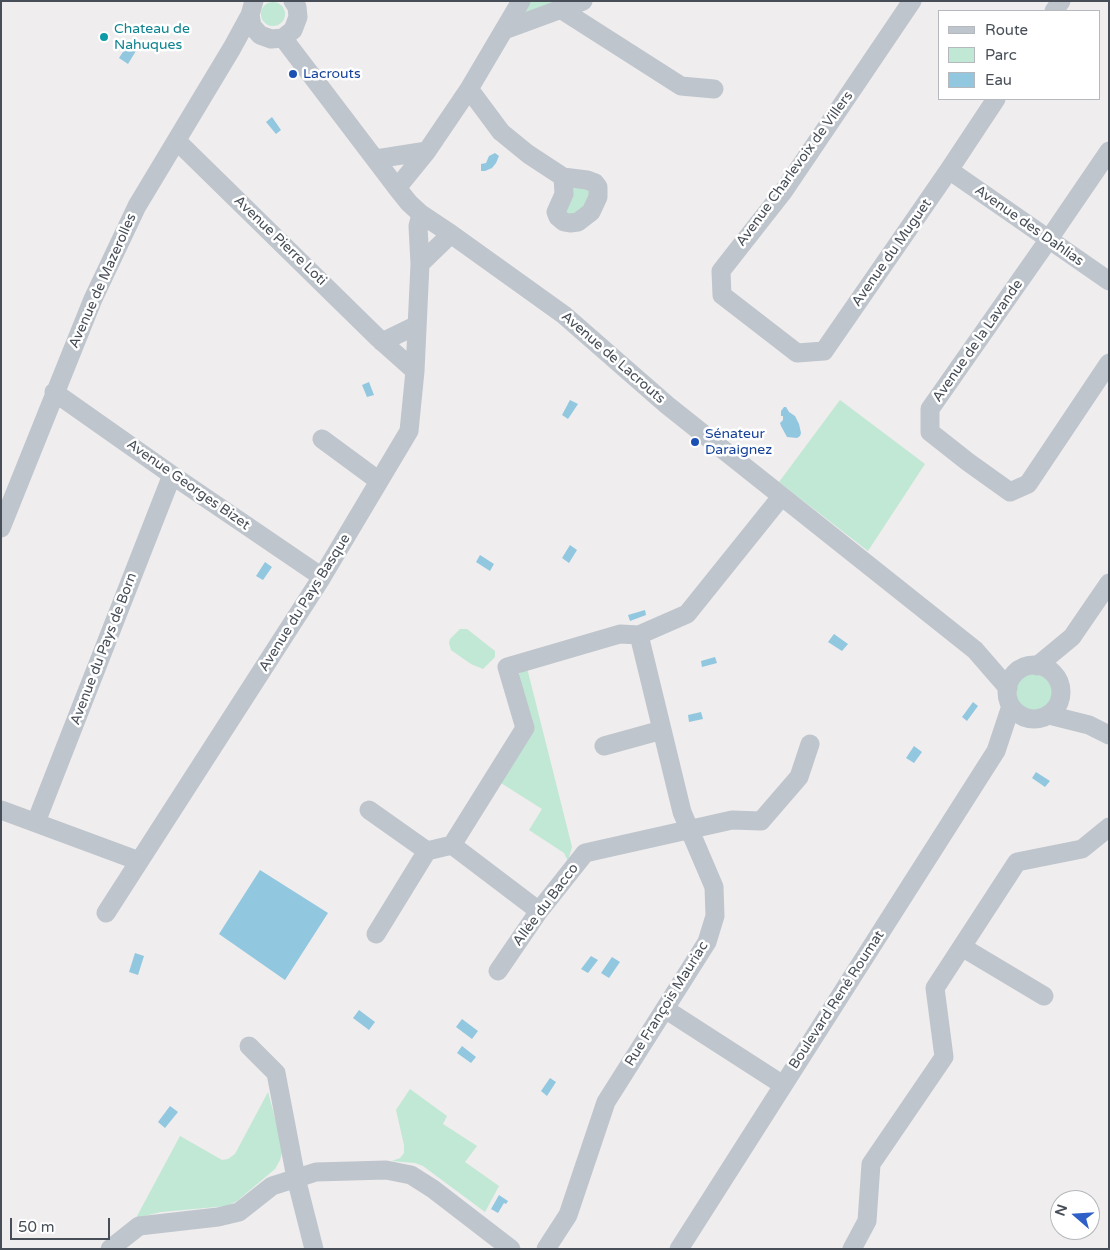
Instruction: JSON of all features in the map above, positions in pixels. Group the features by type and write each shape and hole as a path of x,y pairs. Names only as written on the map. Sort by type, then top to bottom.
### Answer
{"street":[{"path":"232,48 274,38 293,30 296,9 310,1"},
{"path":"397,188 427,152 469,89 521,1"},
{"path":"504,30 583,1"},
{"name":"Avenue Charlevoix de Villers","path":"766,328 722,295 721,272 783,192 912,1"},
{"name":"Avenue de Lacrouts","path":"252,8 252,26 255,31 274,38 376,160 409,203 421,214 564,315 667,405 975,650 1009,697"},
{"name":"Avenue de Mazerolles","path":"1,528 54,392 93,299 137,206 232,48 252,8"},
{"path":"562,10 682,86 714,89"},
{"path":"469,89 501,132 528,154 563,176"},
{"name":"Avenue du Muguet","path":"766,328 797,353 824,352 995,100"},
{"name":"Avenue Pierre Loti","path":"177,141 382,342 415,370"},
{"path":"1049,240 1109,151"},
{"path":"376,160 427,152"},
{"name":"Avenue des Dahlias","path":"949,170 1109,281"},
{"name":"Avenue du Pays Basque","path":"106,913 322,578 409,431 415,370 420,264 418,226 421,214"},
{"path":"420,264 451,234"},
{"name":"Avenue de la Lavande","path":"1049,240 930,409 930,432 1010,492 1028,484 1109,363"},
{"path":"382,342 417,325"},
{"name":"Avenue Georges Bizet","path":"54,392 322,578"},
{"path":"322,439 379,481"},
{"name":"Avenue du Pays de Born","path":"36,822 172,475"},
{"path":"376,934 427,851 452,845 525,728 507,667 620,634 639,634 687,614 781,497"},
{"path":"1109,583 1072,637 1010,681 1009,697 1023,717 1040,717 1089,725 1109,735"},
{"name":"Rue François Mauriac","path":"546,1249 568,1214 606,1102 707,942 716,916 714,887 682,812 639,634"},
{"path":"1040,717 1054,710 1072,637"},
{"name":"Avenue de Lacrouts","path":"975,650 1029,668"},
{"path":"1029,668 1046,668 1054,674 1060,689 1089,725"},
{"name":"Boulevard René Roumat","path":"679,1249 996,751 1009,697"},
{"name":"Boulevard René Roumat","path":"996,751 1040,717"},
{"path":"604,746 662,730"},
{"name":"Allée du Bacco","path":"498,971 539,911 585,853 732,820 761,820 799,777 810,744"},
{"path":"1,810 140,861"},
{"path":"369,810 427,851"},
{"path":"852,1249 866,1221 871,1164 944,1057 935,988 1017,862 1082,849 1109,826"},
{"path":"452,845 539,911"},
{"path":"962,947 1044,996"},
{"path":"665,1009 782,1085"},
{"path":"249,1046 276,1073 296,1178 314,1249"},
{"path":"110,1249 139,1226 218,1217 239,1212 272,1186 316,1172 386,1170 411,1175 433,1189 511,1249"}],"green space":[{"path":"528,1 560,1 520,19"},
{"path":"273,2 282,5 285,14 282,23 273,26 264,23 261,14 264,5"},
{"path":"567,182 595,188 581,216 562,216"},
{"path":"840,400 925,464 868,551 779,482"},
{"path":"460,629 467,629 495,651 495,657 483,669 471,664 451,650 450,639"},
{"path":"527,668 572,847 568,861 564,853 529,830 542,809 501,783 520,750 515,677"},
{"path":"1034,673 1047,679 1053,692 1047,705 1034,711 1021,705 1015,692 1021,679"},
{"path":"410,1089 447,1116 443,1124 477,1146 465,1162 499,1186 485,1212 423,1166 415,1163 392,1161 400,1158 404,1153 396,1110"},
{"path":"268,1092 283,1148 275,1169 237,1201 227,1206 161,1212 136,1218 180,1136 222,1160 228,1159 235,1154"}],"water":[{"path":"130,41 139,46 128,64 119,58"},
{"path":"272,117 281,130 276,134 266,122"},
{"path":"495,153 499,156 496,163 492,168 481,171 481,164 486,163 489,156"},
{"path":"369,382 374,395 367,397 362,385"},
{"path":"570,400 578,404 568,419 562,415"},
{"path":"784,407 795,416 799,424 801,433 797,438 787,437 781,426 780,423 783,420 783,416 781,416 781,411"},
{"path":"570,545 577,550 569,563 562,558"},
{"path":"480,555 494,564 490,571 476,562"},
{"path":"265,562 272,567 263,580 256,576"},
{"path":"645,610 646,615 630,621 628,615"},
{"path":"834,634 848,644 842,651 828,642"},
{"path":"715,657 717,663 702,667 701,661"},
{"path":"973,702 978,706 967,721 962,717"},
{"path":"701,712 703,719 689,722 688,715"},
{"path":"914,746 922,752 914,763 906,758"},
{"path":"1036,772 1050,781 1045,787 1032,778"},
{"path":"260,870 328,913 285,980 219,934"},
{"path":"135,953 144,956 138,975 129,972"},
{"path":"591,956 598,960 588,973 581,969"},
{"path":"612,957 620,962 609,978 601,973"},
{"path":"359,1010 375,1022 369,1030 353,1018"},
{"path":"462,1019 478,1031 472,1039 456,1027"},
{"path":"462,1046 476,1057 471,1063 457,1053"},
{"path":"550,1078 556,1082 547,1096 541,1091"},
{"path":"170,1106 178,1112 165,1128 158,1122"},
{"path":"499,1195 508,1201 506,1204 504,1203 498,1213 491,1209"}],"place":[{"name":"Chateau de Nahuques","path":"104,37"},
{"name":"Lacrouts","path":"293,74"},
{"name":"Sénateur Daraignez","path":"695,442"}]}
